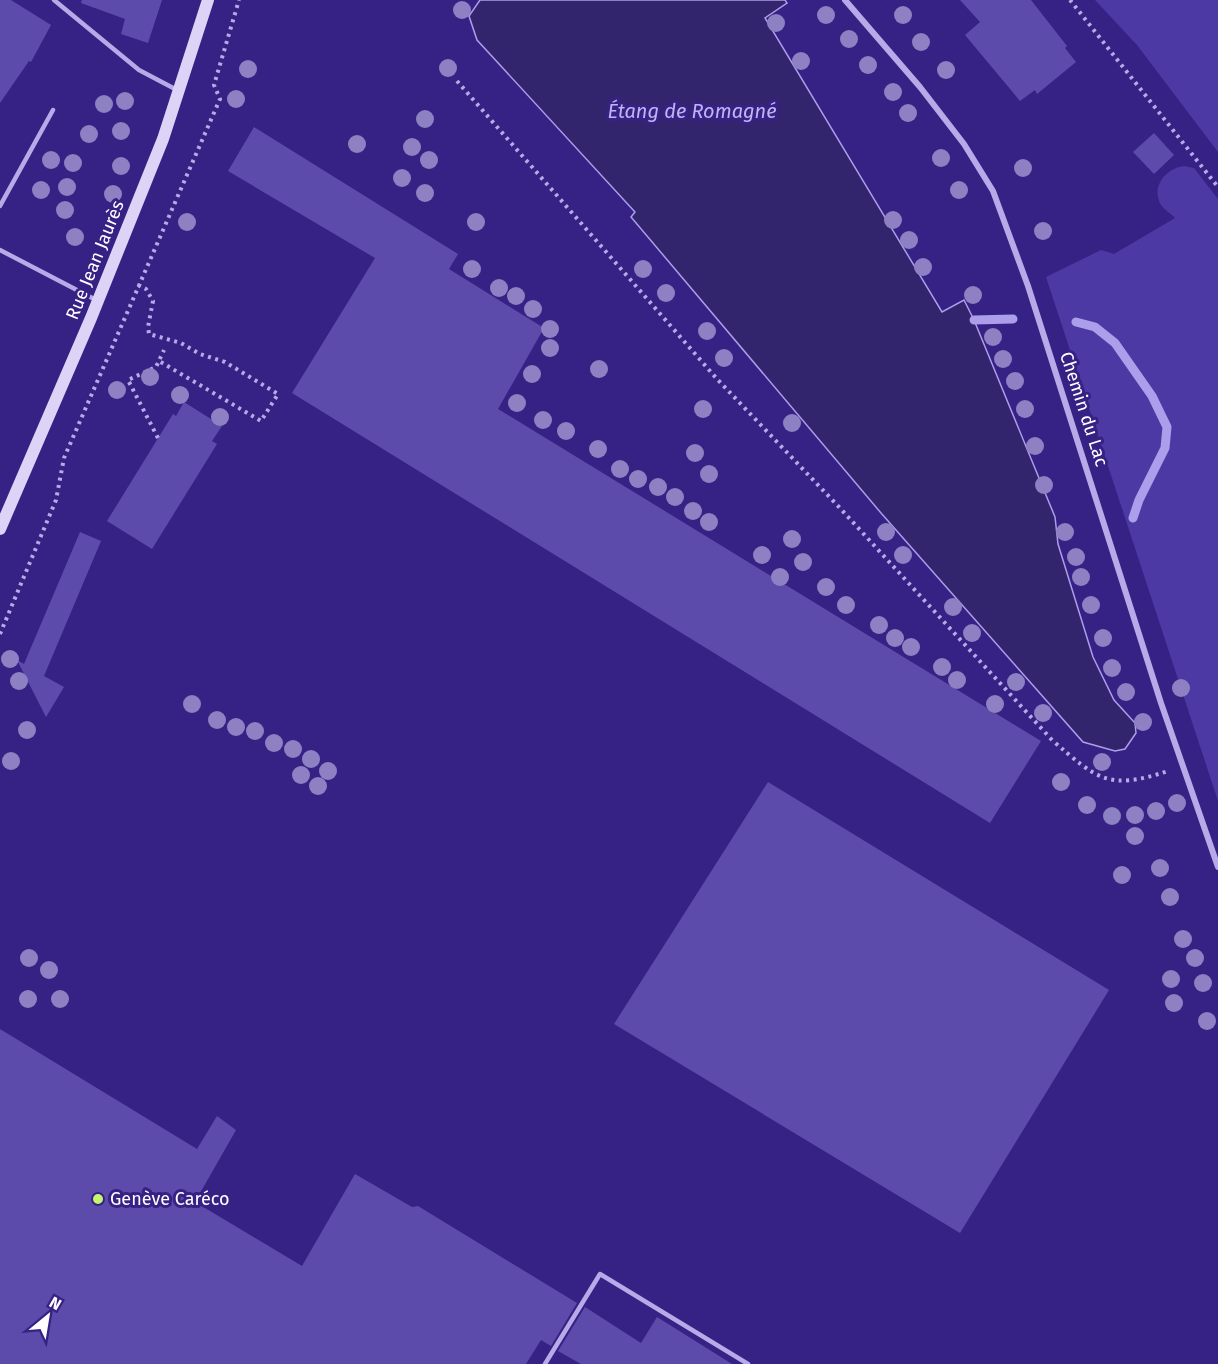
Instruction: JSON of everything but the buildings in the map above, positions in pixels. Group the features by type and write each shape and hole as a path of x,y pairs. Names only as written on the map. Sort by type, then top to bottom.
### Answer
{"street":[{"name":"Rue Jean Jaurès","path":"0,529 98,301 163,139 208,0"},
{"name":"Chemin du Lac","path":"845,0 920,87 964,144 993,191 1035,308 1183,766 1218,867"}],"lane":[{"path":"54,0 139,70 179,91"},
{"path":"0,206 53,110"},
{"path":"0,250 98,301"},
{"path":"545,1364 600,1274 748,1364"}],"path":[{"path":"0,634 56,500 64,458 220,99 214,85 239,0"},
{"path":"1070,0 1218,187"},
{"path":"457,81 717,379 1052,740 1083,766 1103,779 1121,782 1183,766"},
{"path":"138,285 146,289 153,301 147,327 149,334 181,343 201,354 225,362 278,394 261,421 159,361"},
{"path":"158,438 128,380 156,367 164,350"}],"shaded area":[{"path":"1095,0 1218,0 1218,152 1137,45"},
{"path":"1184,166 1194,168 1218,199 1218,801 1046,277 1101,250 1114,254 1175,218 1161,205 1158,198 1159,185 1166,174"}],"water":[{"name":"Étang de Romagné","path":"480,0 785,0 787,3 765,18 942,312 964,300 974,320 1055,517 1058,544 1093,657 1114,700 1135,723 1136,733 1125,749 1115,751 1083,742 881,513 631,217 635,212 477,40 469,16"}],"waterway":[{"path":"974,320 1013,319"},
{"path":"1076,322 1095,327 1115,343 1152,396 1167,427 1165,448 1139,500 1133,518"}],"place":[{"name":"Genève Caréco","path":"98,1199"}]}
